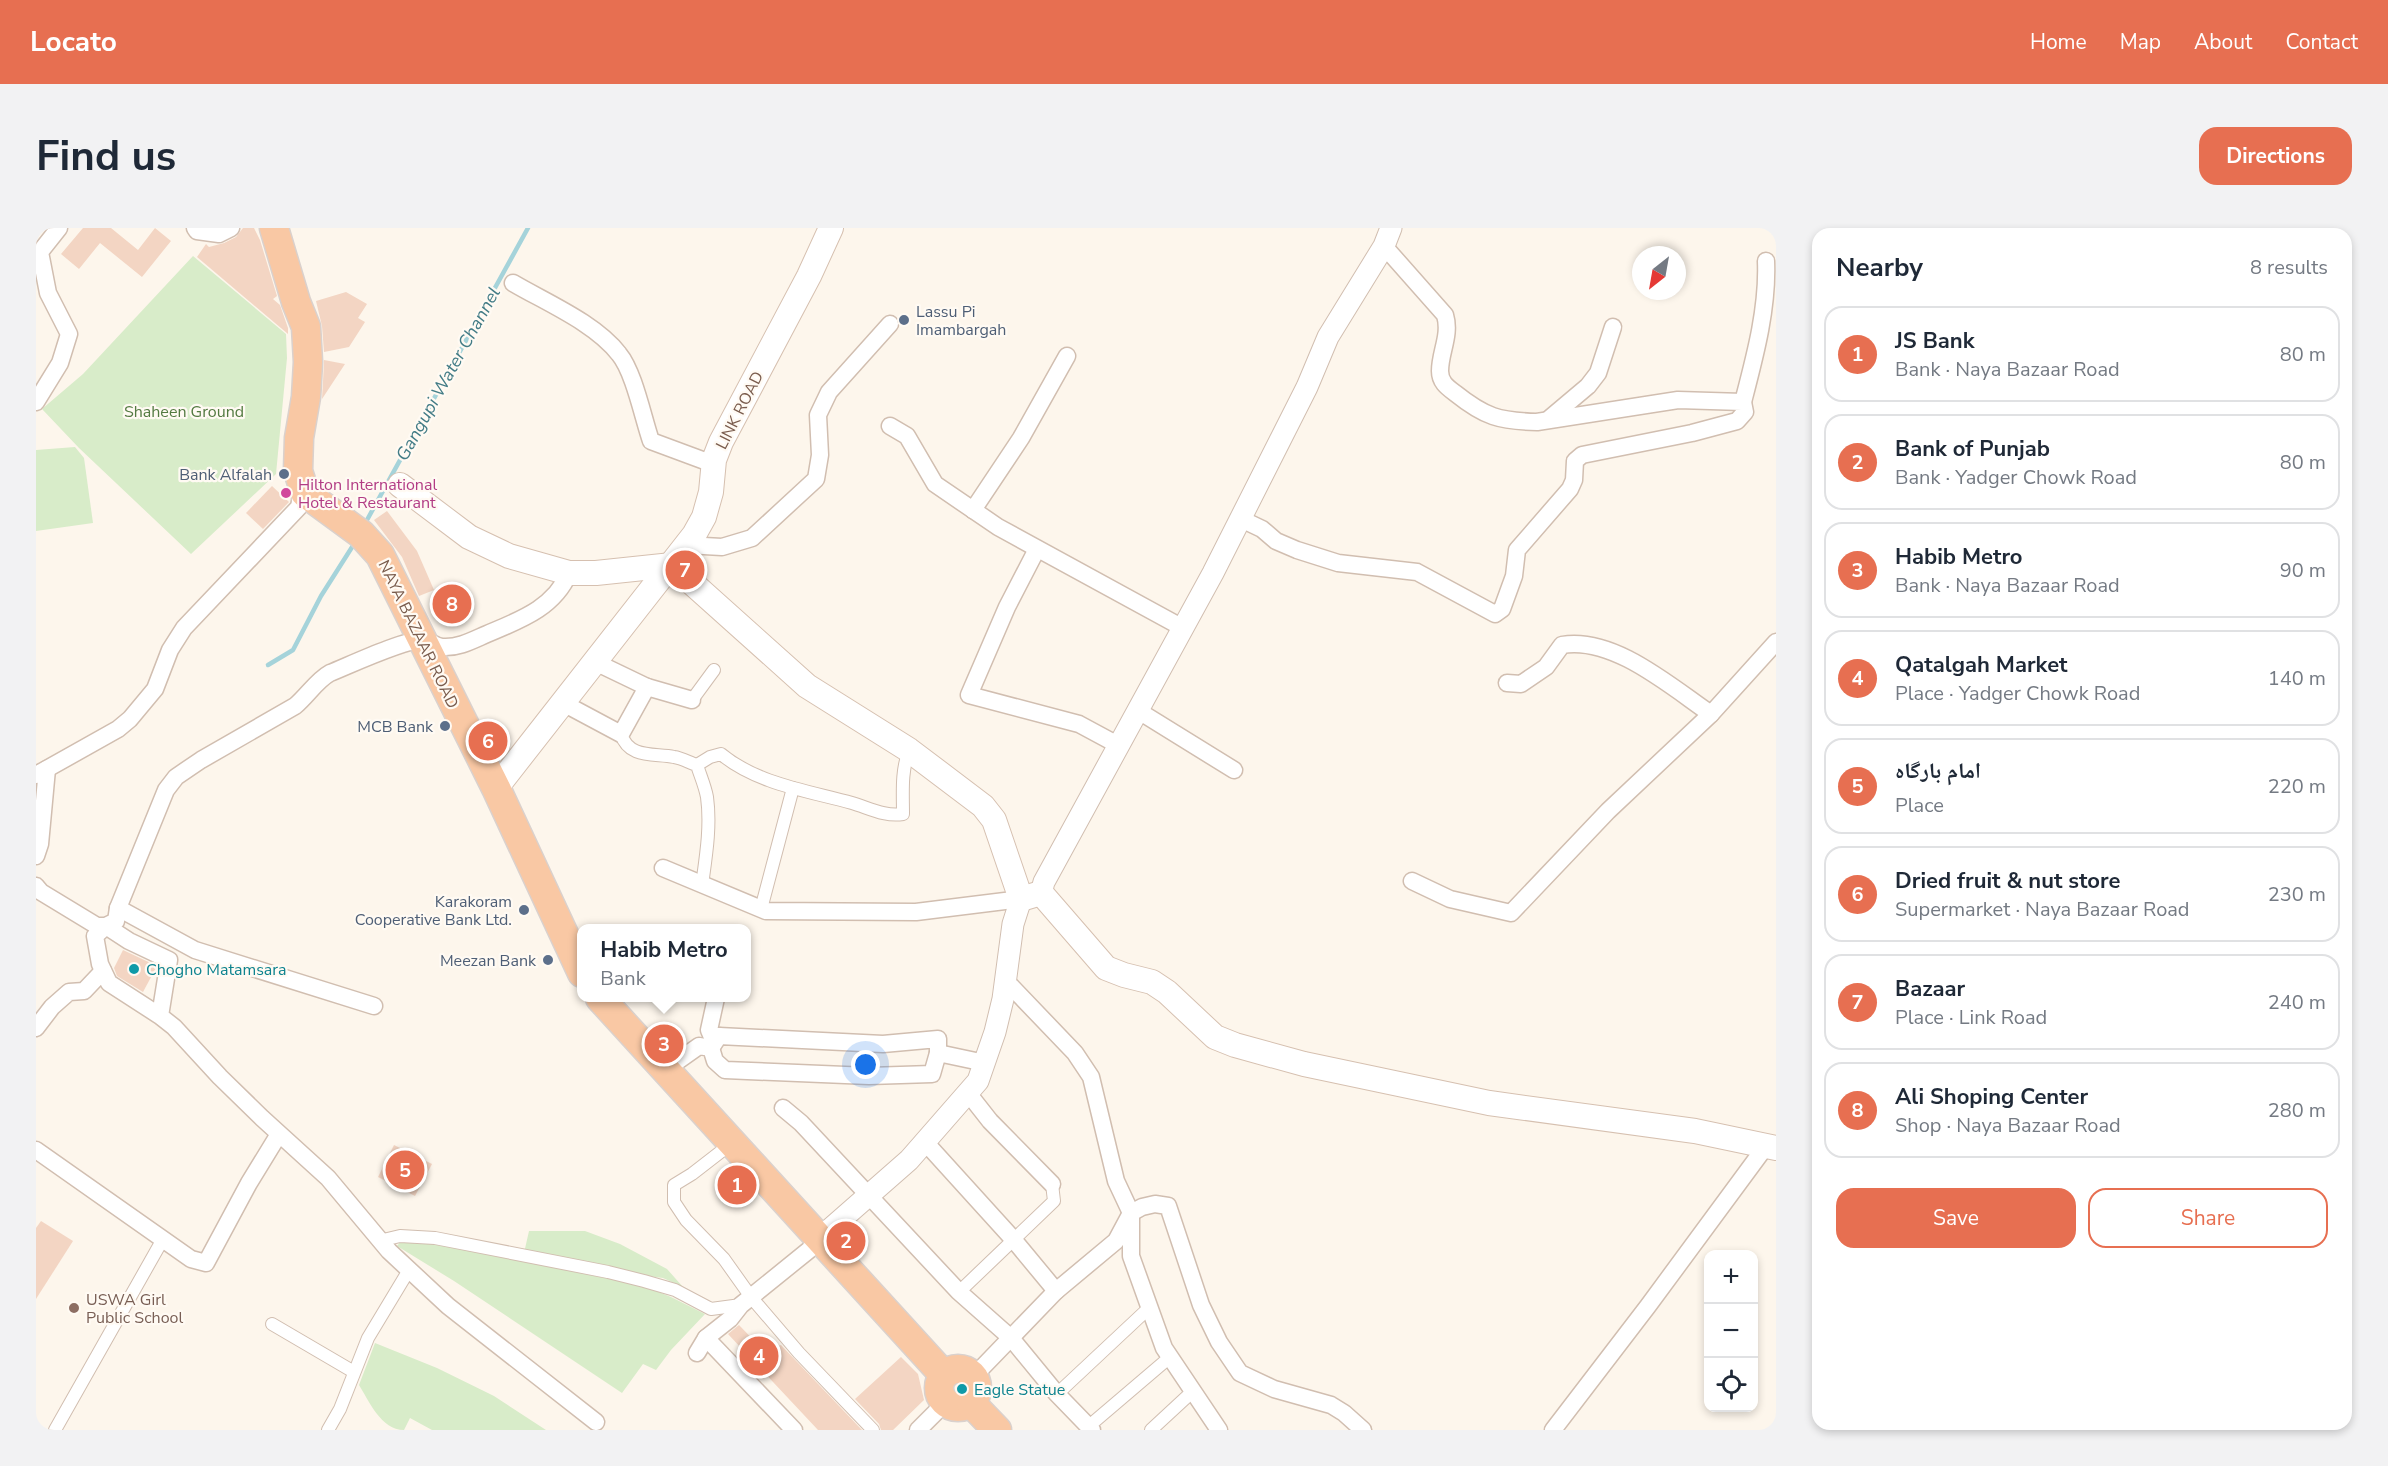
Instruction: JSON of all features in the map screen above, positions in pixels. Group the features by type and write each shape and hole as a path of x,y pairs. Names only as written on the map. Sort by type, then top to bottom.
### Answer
{"highway":[{"path":"275,228 296,302 306,327 308,362 306,397 299,438 298,471 303,483"},
{"name":"NAYA BAZAAR ROAD","path":"303,483 305,493 361,534 381,555 496,788 577,962"},
{"path":"604,1002 943,1374 938,1387 939,1394 963,1394 997,1430"}],"main road":[{"name":"LINK ROAD","path":"496,788 672,565 704,517 711,492 713,464 721,442 809,276 831,228"},
{"path":"400,485 469,537 509,556 569,573 596,573 672,565 807,686 909,750 983,806 994,820 1031,896 1106,968 1152,982 1167,992 1215,1036 1235,1045 1304,1064 1489,1103 1695,1131 1771,1147"}],"street":[{"path":"36,402 60,363 69,334 48,293 40,252 59,228"},
{"path":"195,228 197,231 219,234 231,228"},
{"path":"794,1430 701,1346 746,1301 809,1250 868,1193 909,1160 978,1081 995,1032 1006,981 1013,924 1031,896 1044,882 1183,628 1307,387 1328,337 1388,237 1445,315 1448,324 1440,368 1445,386 1477,411 1515,421 1537,422 1550,418 1678,399 1743,402"},
{"path":"1241,519 1262,529 1276,541 1307,554 1338,563 1417,572 1495,614 1502,609 1514,576 1517,550 1570,489 1574,480 1575,461 1582,455 1692,433 1737,421 1745,412 1743,402 1754,362 1767,285 1766,261"},
{"path":"513,283 595,331 620,355 632,381 651,441 713,464"},
{"path":"686,545 722,548 752,538 816,479 820,455 818,415 829,392 890,324"},
{"path":"1550,418 1588,386 1598,373 1613,327"},
{"path":"973,510 1021,438 1067,356"},
{"path":"890,426 907,436 934,484 998,527 1183,628"},
{"path":"36,856 40,844 41,772 118,729 130,719 155,689 170,650 184,628 299,507 303,483"},
{"path":"1037,549 1007,607 969,695 1079,724 1118,745"},
{"path":"569,573 564,585 541,608 525,619 462,645 442,648 423,640 398,646 323,677 295,706 183,771 166,790 118,908 116,921 95,936 103,971 109,983 174,1027 220,1077 328,1178 379,1241 457,1313 596,1422"},
{"path":"1412,881 1450,898 1511,913 1608,812 1711,714 1776,642"},
{"path":"1507,683 1521,684 1546,667 1562,645 1573,643 1594,645 1632,661 1711,714"},
{"path":"595,662 647,687 692,700 714,670"},
{"path":"647,687 621,734 623,741 631,749 640,753 675,757 697,765"},
{"path":"563,703 621,734"},
{"path":"1137,710 1234,770"},
{"path":"697,765 710,757 721,754 732,764 793,788 879,813 903,814 902,782 904,763 909,750"},
{"path":"697,765 707,795 708,845 702,885"},
{"path":"760,909 793,788"},
{"path":"663,868 766,911 916,912 1031,896"},
{"path":"36,886 41,892 86,921 97,926 106,926 169,960 160,1016"},
{"path":"118,908 195,950 374,1006"},
{"path":"36,1028 52,1007 69,992 84,991 103,971"},
{"path":"1006,981 1075,1053 1091,1077 1116,1181 1131,1213 1131,1256 1164,1348 1219,1430"},
{"path":"665,1070 699,1046 715,1042 883,1044 938,1039 939,1053 932,1074 869,1076 725,1070 716,1061 715,1042 709,1030 715,1002"},
{"path":"939,1053 985,1063"},
{"path":"959,1292 1054,1201 1052,1184 990,1122 968,1093"},
{"path":"783,1108 801,1123 868,1193 959,1292 1011,1338 1057,1394 1091,1428 1170,1357"},
{"path":"36,1151 191,1259 206,1263 249,1183 279,1134"},
{"path":"925,1142 1013,1239 1056,1291"},
{"path":"732,1143 674,1185 674,1202 686,1220 724,1259 746,1301 873,1430"},
{"path":"1552,1430 1771,1147"},
{"path":"918,1430 963,1394 1011,1338 1056,1291 1116,1241 1131,1213 1142,1206 1155,1204 1168,1206 1201,1305 1219,1342 1240,1373 1274,1389 1331,1405 1363,1430"},
{"path":"379,1241 400,1236 435,1238 608,1272 675,1290 711,1309 746,1301"},
{"path":"55,1430 163,1239"},
{"path":"328,1430 340,1409 368,1338 410,1270"},
{"path":"1057,1394 1150,1307"},
{"path":"272,1324 354,1372"},
{"path":"1151,1430 1192,1392"}],"green space":[{"name":"Shaheen Ground","path":"193,256 286,334 287,358 276,474 191,554 79,448 42,409 83,374"},
{"path":"75,447 84,458 93,523 36,531 36,450"},
{"path":"529,1231 585,1231 620,1244 667,1269 683,1287 663,1278 619,1272 588,1262 524,1253"},
{"path":"402,1240 424,1240 644,1286 705,1314 671,1350 656,1370 643,1364 622,1393 454,1281 397,1246"},
{"path":"375,1343 437,1368 494,1396 546,1430 432,1430 410,1418 404,1430 396,1429 382,1420 359,1385"}],"building":[{"path":"83,228 111,228 138,250 155,228 171,241 142,277 100,243 79,269 61,254"},
{"path":"243,228 254,228 260,240 277,296 273,299 280,305 288,334 197,257 206,244 209,247 224,243 236,237"},
{"path":"346,292 367,304 358,318 365,322 349,347 324,352 322,326 316,301"},
{"path":"324,360 345,364 322,399 324,363"},
{"path":"272,486 289,502 263,529 246,513"},
{"path":"387,511 417,551 434,590 419,596 402,557 374,520"},
{"name":"Chogho Matamsara","path":"123,950 157,966 143,992 117,976 114,968"},
{"path":"394,1145 432,1164 415,1196 378,1177"},
{"path":"41,1221 73,1241 36,1299 36,1228"},
{"path":"739,1325 764,1351 781,1345 862,1430 818,1430 728,1334"},
{"path":"901,1357 918,1374 924,1400 893,1430 881,1430 879,1424 855,1399"}],"waterway":[{"name":"Gangupi Water Channel","path":"367,520 528,228"},
{"name":"Gangupi Water Channel","path":"268,665 293,650 321,596 354,544"}],"place":[{"name":"Lassu Pi Imambargah","path":"904,320"},
{"name":"Bank Alfalah","path":"284,474"},
{"name":"Hilton International Hotel & Restaurant","path":"286,493"},
{"name":"Bazaar","path":"685,570"},
{"name":"Ali Shoping Center","path":"452,604"},
{"name":"MCB Bank","path":"445,726"},
{"name":"Dried fruit & nut store","path":"488,741"},
{"name":"Karakoram Cooperative Bank Ltd.","path":"524,910"},
{"name":"Meezan Bank","path":"548,960"},
{"name":"Chogho Matamsara","path":"134,969"},
{"name":"Habib Metro","path":"664,1044"},
{"name":"امام بارگاہ","path":"405,1170"},
{"name":"JS Bank","path":"737,1185"},
{"name":"Bank of Punjab","path":"846,1241"},
{"name":"USWA Girl Public School","path":"74,1308"},
{"name":"Qatalgah Market","path":"759,1356"},
{"name":"Eagle Statue","path":"962,1389"}]}
